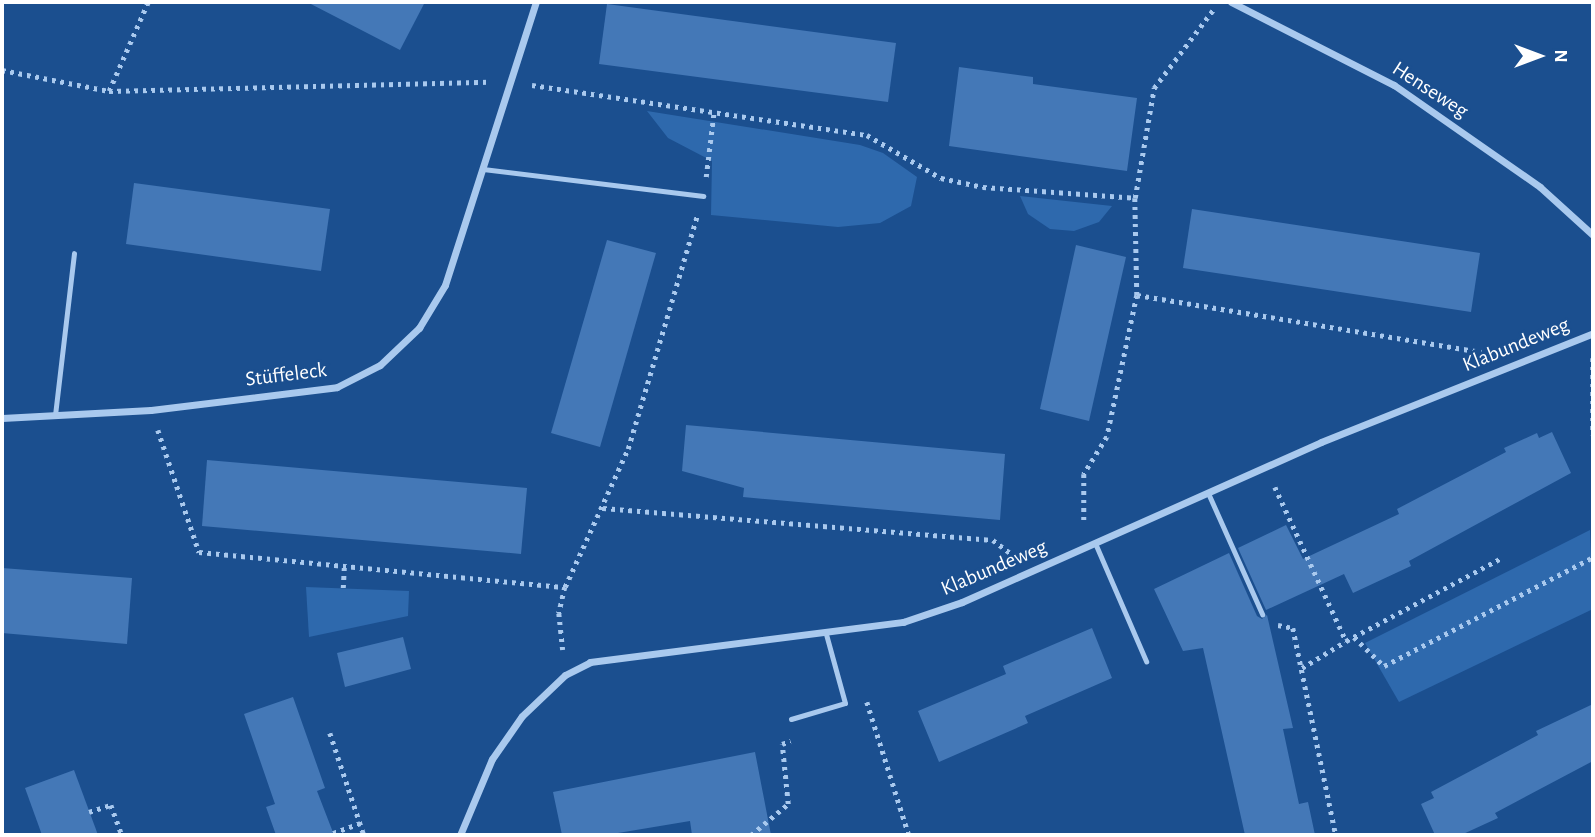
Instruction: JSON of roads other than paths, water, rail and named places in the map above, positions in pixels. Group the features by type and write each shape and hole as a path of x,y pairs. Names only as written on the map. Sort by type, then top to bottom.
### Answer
{"street":[{"name":"Stüffeleck","path":"2,418 151,410 337,387 380,365 419,328 444,285 536,2"},
{"name":"Henseweg","path":"1231,2 1394,85 1541,187 1593,235"},
{"name":"Klabundeweg","path":"460,835 492,759 522,716 565,675 608,657 826,634 903,622 1033,570 1266,467 1593,333"}],"lane":[{"path":"483,169 703,196"},
{"path":"55,415 74,253"},
{"path":"1208,494 1262,614"},
{"path":"1096,543 1146,661"},
{"path":"791,719 845,703 826,634"}]}
